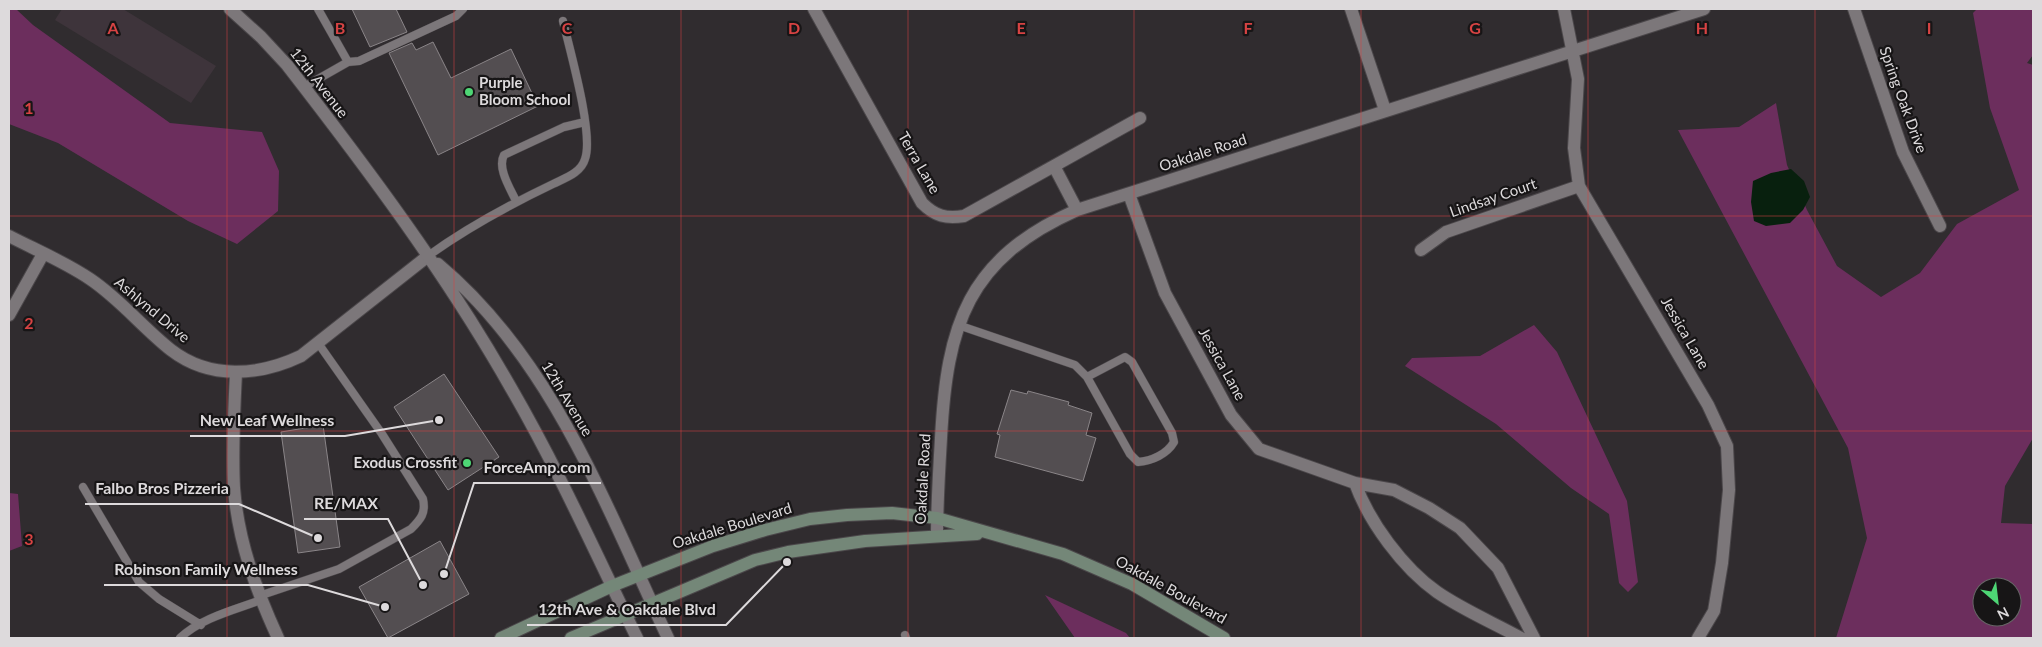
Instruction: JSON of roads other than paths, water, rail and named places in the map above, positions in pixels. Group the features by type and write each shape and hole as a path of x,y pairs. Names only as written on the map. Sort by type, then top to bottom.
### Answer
{"main road":[{"name":"Oakdale Boulevard","path":"501,638 612,586 713,546 810,519 847,515 892,514 937,518 987,534 1063,554 1112,574 1224,638"},
{"name":"Oakdale Boulevard","path":"571,638 740,566 788,552 856,542 987,534"}],"street":[{"name":"12th Avenue","path":"230,9 262,37 304,87 428,256 510,386 536,432 565,486 637,638"},
{"name":"Terra Lane","path":"814,9 922,203 930,211 942,217 964,216 1140,118"},
{"path":"1352,9 1385,110"},
{"name":"Jessica Lane","path":"1564,9 1578,79 1574,148 1580,186 1708,404 1727,446 1729,490 1722,563 1714,611 1698,638"},
{"name":"Oakdale Road","path":"936,536 943,397 949,356 958,325 972,295 1002,256 1026,237 1077,210 1704,9"},
{"name":"Spring Oak Drive","path":"1854,9 1903,152 1940,226"},
{"path":"1054,166 1077,210"},
{"name":"Lindsay Court","path":"1421,250 1446,232 1580,186"},
{"name":"Jessica Lane","path":"1129,194 1165,294 1232,415 1259,449 1355,483 1394,490 1429,508 1460,528 1498,568 1534,638"},
{"name":"Ashlynd Drive","path":"9,236 89,279 172,350 192,362 212,369 236,373 256,372 279,366 301,356 428,256"},
{"path":"9,315 43,254"},
{"name":"12th Avenue","path":"428,256 461,284 496,323 545,391 591,472 668,638"},
{"path":"236,373 233,446 234,489 241,532 260,598 278,638"},
{"path":"1355,483 1361,501 1392,549 1437,592 1521,638"}],"lane":[{"path":"318,9 348,62"},
{"path":"304,87 348,62 359,61 456,16 463,9"},
{"path":"428,256 456,236 516,201 579,169 585,161 588,149 584,122 563,21"},
{"path":"516,201 502,168 501,160 504,154 564,127 584,122"},
{"path":"958,325 1075,365 1087,377 1130,454 1138,462 1147,462 1169,450 1174,442 1172,433 1132,362 1124,357 1117,359 1087,377"},
{"path":"180,638 201,624 260,598 339,568 411,529 421,519 425,509 423,500 382,434 318,343"},
{"path":"83,487 139,582 159,599 201,624"}],"place":[{"name":"Purple Bloom School","path":"469,92"},
{"name":"New Leaf Wellness","path":"439,420"},
{"name":"Exodus Crossfit","path":"467,463"},
{"name":"Falbo Bros Pizzeria","path":"318,538"},
{"name":"12th Ave & Oakdale Blvd","path":"787,562"},
{"name":"ForceAmp.com","path":"444,574"},
{"name":"RE/MAX","path":"423,585"},
{"name":"Robinson Family Wellness","path":"385,607"}]}
